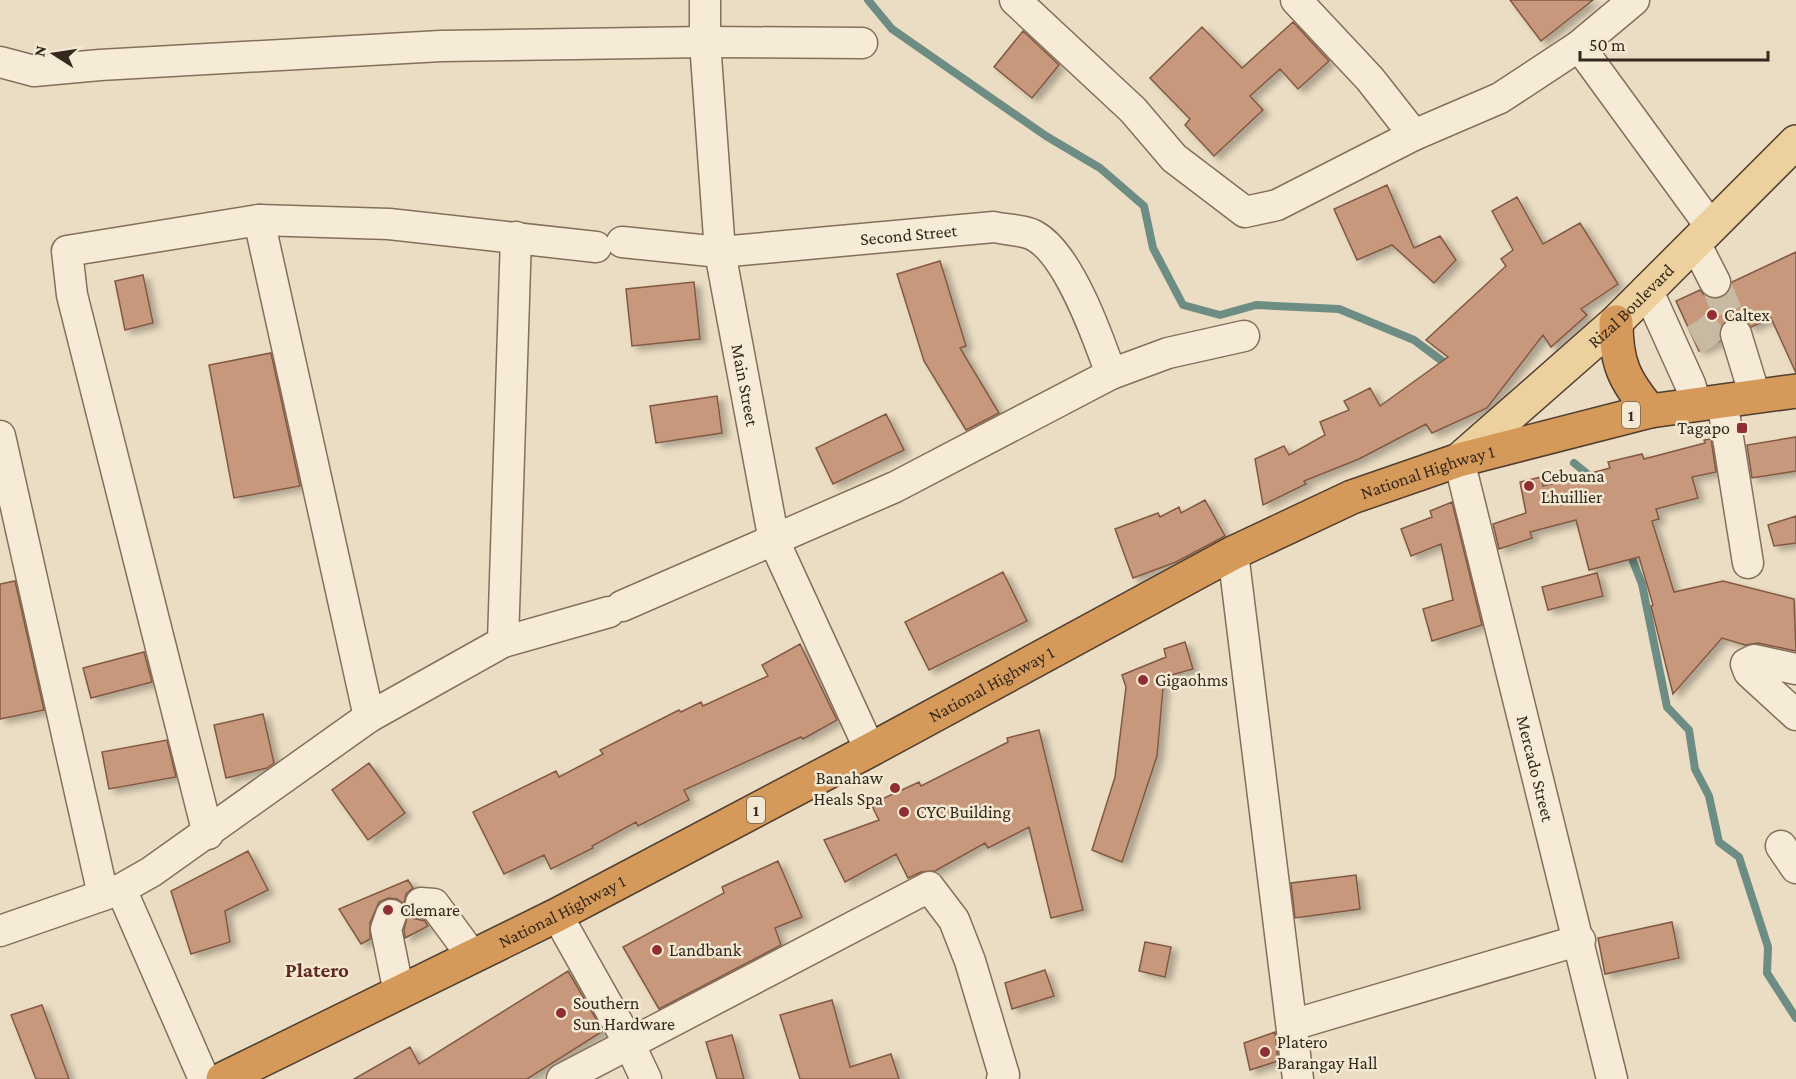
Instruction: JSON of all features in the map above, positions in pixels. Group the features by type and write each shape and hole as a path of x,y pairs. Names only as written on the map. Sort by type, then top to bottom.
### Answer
{"highway":[{"path":"1616,322 1616,348 1628,384 1650,411"},
{"name":"National Highway 1","path":"223,1079 557,915 870,750 1233,553 1352,497 1459,460 1650,411 1796,391"}],"main road":[{"name":"Rizal Boulevard","path":"1459,460 1616,322 1796,142"}],"street":[{"name":"Main Street","path":"705,0 705,42 720,252 774,541 870,750"},
{"path":"1015,0 1133,110 1174,158 1245,212 1277,205 1414,135 1500,98 1579,46 1634,0"},
{"path":"1296,0 1370,80 1414,135"},
{"path":"0,62 34,71 441,46 705,42 862,43"},
{"path":"1579,46 1703,235 1715,282"},
{"path":"259,220 369,717"},
{"name":"Second Street","path":"208,834 72,295 67,251 259,220 389,224 609,245 720,252 994,227 1035,236 1059,256 1100,342 1111,374"},
{"path":"503,642 516,237"},
{"path":"1647,289 1684,344 1709,402 1748,563"},
{"path":"1736,334 1755,396"},
{"path":"0,931 112,892 152,872 369,717 503,642 615,609 774,541 895,487 1111,374 1168,353 1245,336"},
{"path":"0,436 112,892 204,1079"},
{"name":"Mercado Street","path":"1459,460 1580,940 1612,1079"},
{"path":"1233,553 1298,1079"},
{"path":"1796,669 1754,660 1746,664 1749,672 1796,715"},
{"path":"562,1079 929,887 954,920 970,961 1004,1075 1002,1079"},
{"path":"421,903 434,904 473,957"},
{"path":"391,915 386,929 399,993"},
{"path":"557,915 629,1043 646,1079"},
{"path":"1292,1025 1580,940"}],"building":[{"path":"1510,0 1593,0 1541,41"},
{"path":"1293,22 1329,61 1298,89 1280,69 1250,96 1263,110 1214,156 1185,125 1190,119 1150,78 1202,27 1242,68"},
{"path":"1023,31 1059,65 1032,98 994,67"},
{"path":"1387,185 1414,248 1440,236 1456,260 1434,283 1392,245 1357,260 1334,209"},
{"path":"1517,197 1543,244 1580,223 1618,284 1581,309 1587,315 1551,347 1543,335 1487,408 1432,433 1426,424 1359,459 1304,481 1306,484 1263,505 1255,459 1284,446 1289,455 1325,435 1320,422 1349,410 1344,401 1370,388 1380,406 1448,357 1426,340 1506,266 1501,259 1513,250 1492,211"},
{"path":"1796,252 1796,373 1771,318 1751,327 1740,317 1730,318 1719,330 1720,341 1699,351 1676,301 1700,290 1706,297 1722,298 1729,292 1732,282"},
{"path":"940,261 966,346 960,348 999,413 966,430 924,361 897,274"},
{"path":"143,275 153,323 125,330 115,281"},
{"path":"694,282 700,339 632,346 626,289"},
{"path":"271,353 300,486 234,498 209,365"},
{"path":"717,396 722,433 656,443 650,406"},
{"path":"886,414 904,450 833,484 816,448"},
{"path":"1796,437 1796,471 1752,478 1747,445"},
{"path":"1711,439 1716,472 1692,477 1698,498 1656,509 1659,519 1652,521 1674,592 1723,581 1794,599 1796,651 1758,643 1745,645 1722,638 1673,694 1651,606 1653,605 1639,557 1589,570 1576,520 1530,532 1532,538 1499,549 1493,524 1526,513 1520,482 1541,477 1543,486 1610,468 1608,462 1642,454 1644,459 1705,443 1704,440"},
{"path":"1205,500 1225,536 1176,562 1133,578 1115,529 1158,513 1160,517 1179,507 1181,513"},
{"path":"1452,502 1482,625 1432,641 1423,609 1453,600 1441,544 1411,556 1401,529 1432,517 1430,511"},
{"path":"1796,516 1796,543 1774,546 1768,525"},
{"path":"1003,572 1027,621 929,670 905,622"},
{"path":"1597,573 1603,596 1548,610 1542,587"},
{"path":"15,581 44,710 0,719 0,584"},
{"path":"1185,642 1193,669 1164,677 1157,756 1122,862 1092,850 1115,777 1126,687 1122,675 1166,657 1164,649"},
{"path":"800,644 837,720 803,739 801,737 684,790 689,800 638,826 636,822 592,846 593,848 551,869 544,855 504,874 473,812 556,771 559,777 603,754 600,750 679,710 681,712 701,702 703,706 768,676 762,665"},
{"path":"144,652 152,682 91,698 83,668"},
{"path":"263,714 274,763 267,768 226,778 214,725"},
{"path":"1039,730 1083,910 1051,918 1029,827 988,848 985,843 935,871 921,872 908,878 896,854 845,882 824,840 879,820 871,804 919,782 921,786 1008,742 1007,738"},
{"path":"167,740 176,777 109,789 102,752"},
{"path":"369,763 405,813 368,840 332,790"},
{"path":"248,851 268,890 225,911 230,942 191,954 171,891"},
{"path":"778,861 802,917 775,928 781,945 659,1009 623,947 724,893 722,887"},
{"path":"1356,875 1360,909 1295,918 1291,883"},
{"path":"408,880 413,888 406,894 404,904 397,899 388,898 379,902 370,923 370,939 361,944 339,909"},
{"path":"408,913 412,918 425,921 428,926 405,938 404,930"},
{"path":"1672,922 1679,958 1605,974 1598,938"},
{"path":"1145,942 1171,947 1165,977 1139,971"},
{"path":"1045,970 1054,996 1012,1009 1005,983"},
{"path":"568,971 603,1031 527,1079 354,1079 410,1047 419,1064"},
{"path":"832,1000 850,1067 891,1054 899,1079 800,1079 780,1015"},
{"path":"42,1005 69,1079 36,1079 11,1015"},
{"name":"Platero Barangay Hall","path":"1275,1032 1278,1061 1250,1070 1244,1043"},
{"path":"732,1035 744,1079 717,1079 706,1042"}],"waterway":[{"path":"868,0 892,29 1046,136 1100,168 1144,206 1153,248 1183,305 1220,315 1256,305 1339,309 1414,340 1450,367"},
{"path":"1574,463 1595,480"},
{"path":"1629,551 1642,584 1667,707 1689,730 1695,769 1709,796 1719,842 1739,857 1768,947 1767,973 1796,1018"}],"tunnel":[{"path":"1694,340 1705,334 1728,314 1715,282"}],"place":[{"name":"Caltex","path":"1712,315"},
{"name":"Tagapo","path":"1742,428"},
{"name":"Cebuana Lhuillier","path":"1529,486"},
{"name":"Gigaohms","path":"1143,680"},
{"name":"Banahaw Heals Spa","path":"895,788"},
{"name":"CYC Building","path":"904,812"},
{"name":"Clemare","path":"388,910"},
{"name":"Landbank","path":"657,950"},
{"name":"Southern Sun Hardware","path":"561,1013"},
{"name":"Platero Barangay Hall","path":"1265,1052"}],"district":[{"name":"Platero","path":"317,970"}]}
